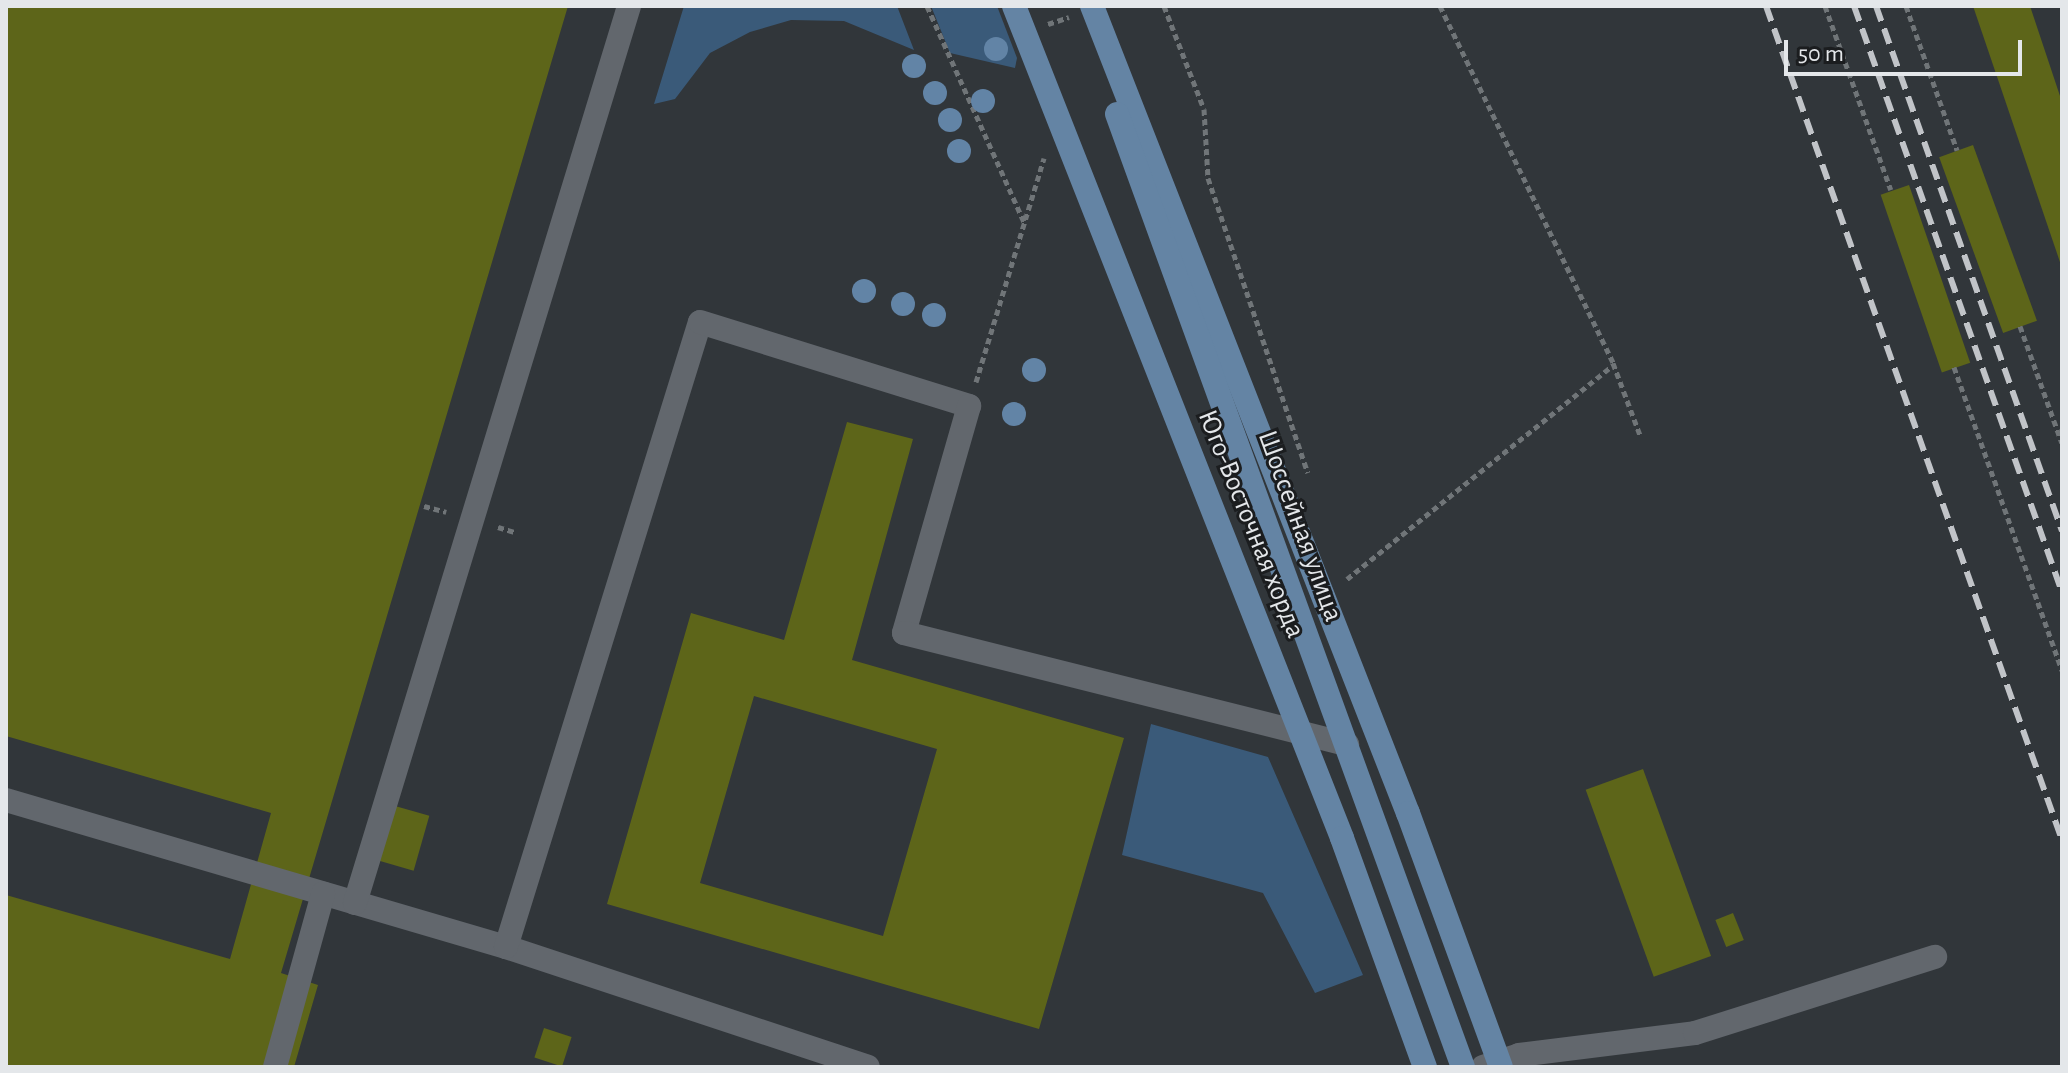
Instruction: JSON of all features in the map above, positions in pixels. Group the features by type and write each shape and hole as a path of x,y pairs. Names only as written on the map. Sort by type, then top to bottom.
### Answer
{"main road":[{"name":"Юго-Восточная хорда","path":"1014,6 1342,838 1425,1067"},
{"name":"Юго-Восточная хорда","path":"1083,8 1408,813 1501,1067"},
{"name":"Шоссейная улица","path":"1083,8 1463,1067"}],"lane":[{"path":"355,903 629,6"},
{"path":"506,947 700,322 969,406 904,633 1347,744"},
{"path":"6,800 506,947 868,1067"},
{"path":"275,1067 323,894"},
{"path":"1483,1067 1519,1055 1695,1033 1935,957"}],"path":[{"path":"927,6 1024,223"},
{"path":"1164,6 1204,109 1208,178 1311,482"},
{"path":"1440,6 1614,364 1640,435"},
{"path":"1825,6 1891,190"},
{"path":"1906,6 1957,150"},
{"path":"1036,29 1083,8"},
{"path":"969,406 1046,152"},
{"path":"2020,326 2062,443"},
{"path":"1335,588 1614,364"},
{"path":"1954,367 2062,670"},
{"path":"1342,572 1347,587"}],"shaded area":[{"path":"684,6 897,6 914,50 844,21 791,20 750,32 710,53 675,99 654,104"},
{"path":"931,6 997,6 1017,58 1015,68 950,53"},
{"path":"1151,724 1268,757 1363,975 1315,993 1263,893 1122,855"}],"building":[{"path":"6,6 568,6 281,973 318,985 294,1067 6,1067 6,895 230,959 271,813 6,736"},
{"path":"1973,6 2030,6 2062,102 2062,268"},
{"path":"1973,145 2037,321 2003,333 1939,157"},
{"path":"1909,185 1970,363 1942,373 1881,195"},
{"path":"847,422 913,439 852,660 1124,738 1039,1029 607,904 691,613 784,640","holes":["754,696 937,749 883,936 700,883"]},
{"path":"1643,769 1711,956 1654,977 1586,790"},
{"path":"388,804 429,816 414,871 372,859"},
{"path":"1733,913 1744,940 1726,947 1715,920"},
{"path":"544,1028 572,1037 562,1066 534,1057"}],"railway":[{"path":"1766,6 2062,840"},
{"path":"1854,6 2062,592"},
{"path":"1876,6 2062,531"}]}
